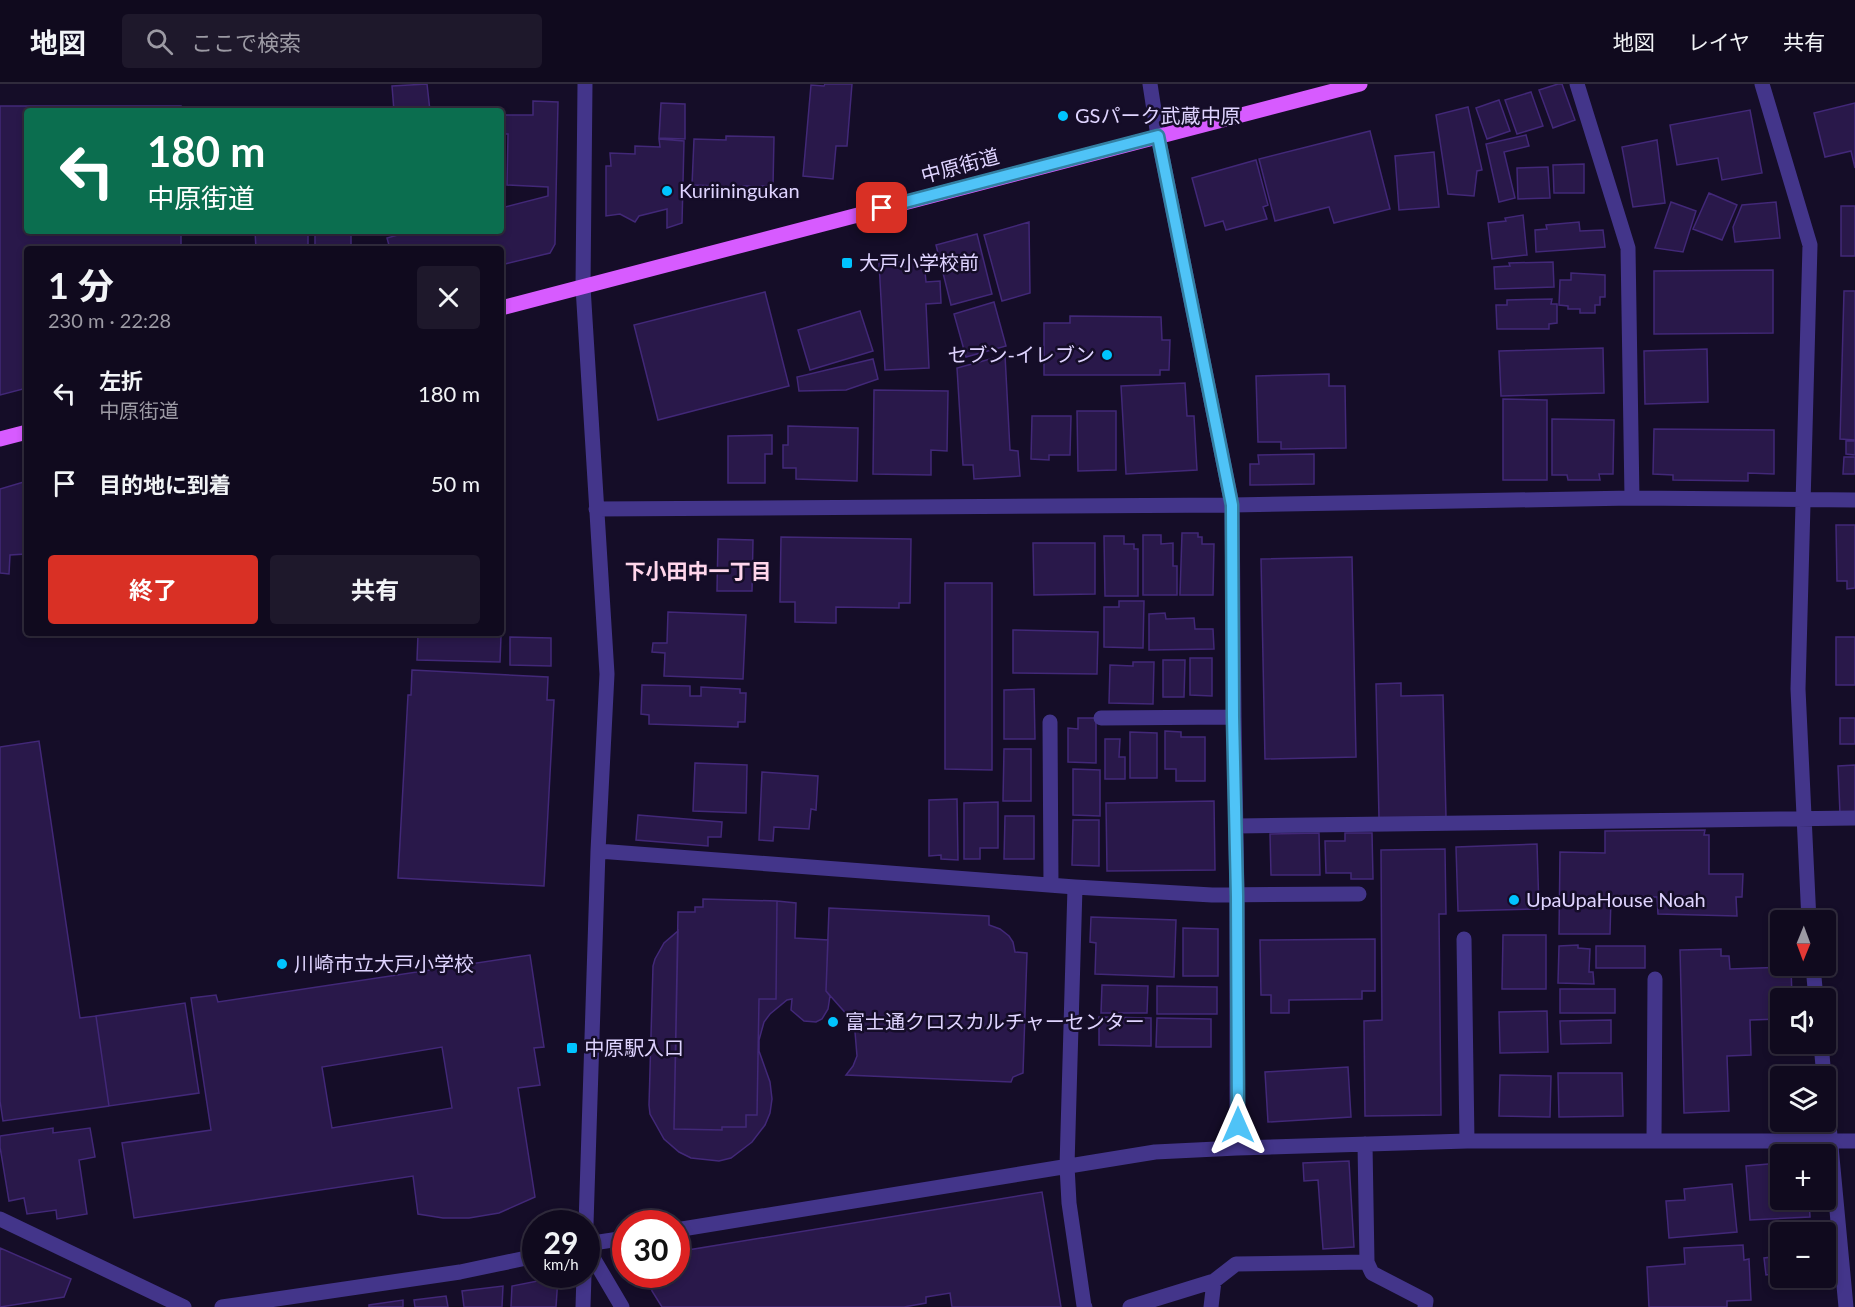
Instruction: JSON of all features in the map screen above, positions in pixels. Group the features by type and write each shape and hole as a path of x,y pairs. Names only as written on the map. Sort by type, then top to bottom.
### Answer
{"main road":[{"name":"中原街道","path":"504,307 1360,84"},
{"path":"0,439 24,433"}],"street":[{"path":"585,84 583,287 607,674 598,851 586,1210"},
{"path":"1149,84 1232,505 1233,717 1237,826 1238,1148"},
{"path":"1577,84 1628,248 1632,498"},
{"path":"1762,84 1810,245 1798,689 1808,910"},
{"path":"596,509 1232,505 1632,498 1855,500"},
{"path":"1101,718 1233,717"},
{"path":"1050,722 1051,885"},
{"path":"1237,826 1855,818"},
{"path":"598,851 1076,887 1237,896 1359,894"},
{"path":"1076,887 1067,1166 1069,1203 1085,1307"},
{"path":"1464,939 1467,1141"},
{"path":"1654,1142 1655,979"},
{"path":"1829,1132 1846,1307"},
{"path":"690,1228 1155,1152 1467,1141 1855,1141"},
{"path":"1365,1144 1367,1262 1372,1274 1426,1301 1425,1307"},
{"path":"0,1219 184,1307"},
{"path":"222,1307 460,1272 522,1259"},
{"path":"1130,1307 1214,1281 1236,1264 1367,1262"},
{"path":"600,1269 622,1307"},
{"path":"1211,1307 1214,1281"},
{"path":"583,1307 584,1288"}],"building":[{"path":"427,84 430,108 394,108 392,86"},
{"path":"825,84 852,84 847,146 836,146 833,179 803,176 811,85 824,86"},
{"path":"1562,84 1575,120 1553,128 1539,90"},
{"path":"1531,92 1543,126 1517,134 1505,100"},
{"path":"1499,100 1510,131 1487,139 1476,108"},
{"path":"533,101 558,102 555,244 550,253 504,264 504,246 389,246 387,238 401,234 504,234 504,207 548,196 548,187 507,185 508,134 504,134 504,115 533,115"},
{"path":"661,103 685,104 685,139 659,138"},
{"path":"1855,103 1855,168 1851,151 1825,157 1814,113"},
{"path":"0,106 181,106 181,108 24,108 24,234 181,234 181,246 24,246 24,389 0,395"},
{"path":"1468,107 1482,170 1477,171 1474,196 1448,194 1436,115"},
{"path":"1750,110 1762,173 1722,180 1718,158 1677,165 1670,125"},
{"path":"1370,131 1390,209 1334,223 1329,207 1275,221 1259,159"},
{"path":"1526,135 1529,146 1504,152 1515,198 1499,202 1486,144"},
{"path":"726,136 774,137 773,186 743,186 739,194 729,196 722,192 720,186 692,185 694,139 726,140"},
{"path":"659,139 684,141 682,223 667,228 667,209 639,216 635,222 620,214 606,216 606,166 611,166 610,153 635,154 635,146 660,147"},
{"path":"1657,140 1665,203 1633,207 1622,147"},
{"path":"1434,152 1439,207 1399,210 1395,156"},
{"path":"1256,160 1268,205 1263,207 1267,219 1226,230 1223,221 1205,226 1192,178"},
{"path":"1584,164 1584,193 1554,193 1553,165"},
{"path":"1548,167 1550,198 1518,199 1517,168"},
{"path":"1709,193 1737,205 1722,240 1693,229"},
{"path":"1671,202 1696,211 1683,252 1655,248"},
{"path":"1776,202 1780,238 1735,242 1733,227 1742,205"},
{"path":"1841,206 1855,206 1855,256 1841,256"},
{"path":"1523,215 1527,255 1492,259 1488,223 1506,221 1505,218"},
{"path":"1029,222 1030,293 1002,301 984,235"},
{"path":"1579,222 1580,231 1603,230 1605,247 1536,252 1535,230 1547,229 1546,225"},
{"path":"255,234 308,234 308,246 256,246"},
{"path":"315,234 351,234 351,246 315,246"},
{"path":"977,234 992,294 951,305 936,245"},
{"path":"924,261 926,282 940,281 941,303 926,304 929,368 885,370 879,263"},
{"path":"1553,262 1554,287 1495,289 1494,267 1510,266 1509,263"},
{"path":"1773,270 1773,333 1654,334 1654,271"},
{"path":"1571,273 1605,275 1605,297 1600,297 1600,305 1595,305 1595,313 1580,313 1580,309 1568,309 1568,306 1559,305 1560,280 1571,280"},
{"path":"1844,291 1855,291 1855,440 1840,439"},
{"path":"765,292 789,386 658,420 634,325"},
{"path":"1552,299 1551,304 1557,304 1557,323 1549,324 1549,329 1497,329 1496,305 1507,305 1507,300"},
{"path":"994,302 1006,346 966,357 954,314"},
{"path":"860,311 873,351 810,370 798,330"},
{"name":"セブン-イレブン","path":"1070,316 1161,317 1162,340 1170,340 1169,370 1160,370 1160,375 1044,375 1044,323 1070,323"},
{"path":"1603,348 1604,393 1501,396 1499,351"},
{"path":"1707,349 1708,402 1645,404 1644,351"},
{"path":"1005,355 1010,450 1018,451 1020,476 974,479 973,465 963,465 957,368"},
{"path":"873,359 878,379 846,390 799,391 797,377"},
{"path":"1329,374 1329,386 1345,386 1346,448 1281,449 1281,442 1258,442 1256,376"},
{"path":"1185,383 1187,416 1194,416 1197,470 1126,474 1121,386"},
{"path":"874,390 948,391 947,451 931,450 931,475 873,474"},
{"path":"1503,399 1547,400 1547,480 1503,480"},
{"path":"1077,411 1116,411 1116,470 1078,471"},
{"path":"1032,416 1071,416 1070,455 1049,455 1049,460 1031,459"},
{"path":"1552,419 1614,420 1613,474 1599,474 1600,480 1568,480 1567,475 1552,475"},
{"path":"788,426 858,428 857,481 796,479 796,468 783,468 783,445 788,445"},
{"path":"1654,429 1774,430 1774,474 1748,473 1748,481 1673,480 1673,475 1653,474"},
{"path":"772,435 772,454 765,454 765,483 728,483 728,436"},
{"path":"1846,441 1855,441 1855,455 1846,454"},
{"path":"1314,454 1314,484 1250,485 1250,464 1259,464 1258,455"},
{"path":"1844,457 1855,457 1855,474 1843,474"},
{"path":"24,482 24,554 10,555 9,574 0,573 0,489"},
{"path":"1836,525 1855,525 1855,588 1847,589 1847,581 1837,581"},
{"path":"1182,533 1198,533 1198,537 1202,537 1202,544 1214,544 1213,595 1180,595"},
{"path":"1143,535 1161,535 1161,544 1173,543 1173,566 1177,566 1177,595 1143,595"},
{"path":"1104,536 1124,536 1124,544 1134,544 1134,549 1138,549 1138,596 1105,596"},
{"path":"781,537 911,539 910,603 899,603 899,608 836,607 836,623 795,622 795,602 780,602"},
{"path":"718,539 753,540 752,591 717,591"},
{"path":"1033,543 1095,543 1095,594 1034,595"},
{"path":"1352,557 1356,757 1265,759 1261,559"},
{"path":"945,583 992,583 992,770 945,769"},
{"path":"1119,601 1144,601 1143,648 1104,647 1104,607 1119,607"},
{"path":"668,612 746,615 743,679 664,676 665,653 652,652 653,643 667,643"},
{"path":"1165,613 1166,619 1194,618 1195,629 1213,629 1214,649 1149,650 1149,614"},
{"path":"1013,630 1098,632 1097,674 1013,673"},
{"path":"418,636 501,636 500,662 417,660"},
{"path":"510,637 551,638 551,666 510,665"},
{"path":"1836,637 1855,637 1855,685 1836,685"},
{"path":"1190,658 1212,658 1212,696 1190,695"},
{"path":"1163,660 1185,660 1184,697 1163,697"},
{"path":"1133,662 1154,662 1153,704 1109,703 1110,665 1133,666"},
{"path":"412,670 548,677 547,700 554,700 544,886 398,878 408,695 411,695"},
{"path":"1401,683 1401,696 1443,695 1446,817 1379,818 1376,684"},
{"path":"642,685 690,686 690,696 701,696 701,687 740,689 740,693 746,693 745,722 738,722 738,727 649,724 649,715 641,714"},
{"path":"1034,689 1035,739 1004,739 1004,690"},
{"path":"1078,718 1096,718 1096,763 1068,762 1068,728 1078,729"},
{"path":"1840,718 1855,718 1855,744 1840,744"},
{"path":"1165,731 1181,732 1181,737 1205,737 1205,781 1176,781 1176,769 1165,769"},
{"path":"1130,732 1157,733 1157,778 1130,778"},
{"path":"1105,739 1120,739 1119,757 1125,757 1125,779 1105,779"},
{"path":"39,741 80,1018 96,1016 109,1106 3,1121 0,1101 0,747"},
{"path":"1004,749 1031,749 1031,801 1003,801"},
{"path":"695,763 747,765 746,813 693,811"},
{"path":"1855,765 1855,813 1840,814 1838,766"},
{"path":"1073,769 1100,770 1100,816 1073,815"},
{"path":"762,772 818,776 816,810 811,809 809,829 774,827 773,841 759,840"},
{"path":"957,799 958,860 941,859 941,855 929,856 929,800"},
{"path":"1214,801 1215,870 1107,871 1106,803"},
{"path":"998,802 998,848 980,848 980,859 964,859 964,803"},
{"path":"638,815 722,822 721,837 708,837 708,846 636,840"},
{"path":"1005,816 1034,816 1034,859 1004,859"},
{"path":"1073,820 1099,820 1099,866 1072,865"},
{"path":"1705,830 1704,835 1709,835 1709,874 1743,874 1742,897 1736,897 1737,916 1658,914 1657,897 1611,897 1610,934 1559,934 1560,852 1605,853 1605,831"},
{"path":"1319,833 1320,875 1271,875 1270,834"},
{"path":"1345,833 1372,833 1373,879 1351,879 1351,873 1326,873 1325,841 1345,841"},
{"path":"1537,844 1539,909 1458,911 1456,847"},
{"path":"1445,849 1446,914 1439,914 1441,1115 1365,1116 1364,1021 1382,1020 1381,850"},
{"path":"703,899 777,901 776,999 759,999 757,1115 746,1115 746,1127 722,1127 722,1130 674,1129 678,912 695,912 695,907 703,907"},
{"path":"777,901 796,903 795,938 828,940 826,991 830,996 828,1009 822,1019 816,1022 804,1021 791,1010 792,999 787,1000 770,1014 764,1022 759,1040 759,1051 770,1082 772,1099 765,1125 752,1142 731,1158 719,1161 691,1158 679,1152 664,1139 650,1114 655,959 664,943 678,931 674,1129 722,1130 722,1127 746,1127 746,1115 757,1115 759,999 776,999"},
{"path":"829,908 989,916 989,925 1009,936 1015,952 1027,953 1023,1073 1013,1077 1011,1082 846,1075 857,1056 855,1032 849,1017 826,991"},
{"path":"1091,917 1176,920 1174,977 1095,974 1096,943 1090,942"},
{"path":"1183,928 1218,929 1218,976 1183,976"},
{"path":"1503,935 1546,935 1546,989 1502,989"},
{"path":"1375,939 1375,991 1362,991 1362,999 1289,1000 1289,1013 1271,1013 1271,995 1261,995 1260,940"},
{"path":"1578,945 1578,948 1590,949 1589,972 1593,972 1594,984 1558,983 1559,946"},
{"path":"1596,946 1645,946 1645,968 1596,968"},
{"path":"1721,949 1721,956 1729,956 1730,969 1770,968 1770,976 1791,976 1792,988 1770,988 1770,1019 1750,1020 1751,1055 1727,1056 1729,1111 1684,1113 1680,950"},
{"path":"530,955 544,1047 534,1048 540,1085 518,1088 535,1197 499,1213 469,1218 443,1218 418,1214 413,1176 134,1218 122,1143 211,1130 191,998 216,995 218,1002","holes":["442,1047 452,1108 332,1128 322,1067"]},
{"path":"1102,985 1148,986 1147,1013 1101,1013"},
{"path":"1157,986 1217,987 1217,1014 1157,1014"},
{"path":"1560,989 1615,989 1615,1013 1560,1013"},
{"path":"185,1003 199,1093 109,1106 96,1016"},
{"path":"1547,1011 1548,1052 1500,1053 1499,1012"},
{"path":"1099,1017 1151,1018 1151,1046 1099,1045"},
{"path":"1157,1018 1211,1019 1211,1047 1156,1047"},
{"path":"1611,1020 1611,1043 1561,1044 1560,1021"},
{"path":"1348,1067 1351,1117 1268,1122 1265,1072"},
{"path":"1558,1073 1622,1073 1623,1116 1559,1117"},
{"path":"1500,1075 1551,1076 1550,1117 1499,1116"},
{"path":"53,1128 53,1133 90,1128 95,1157 79,1160 87,1214 57,1219 56,1210 27,1214 24,1198 9,1201 0,1136"},
{"path":"1349,1161 1354,1247 1323,1249 1318,1180 1304,1181 1303,1163"},
{"path":"1770,1164 1770,1210 1810,1210 1810,1217 1750,1220 1746,1166"},
{"path":"1732,1184 1737,1232 1669,1238 1666,1201 1685,1200 1684,1189"},
{"path":"1042,1192 1061,1307 952,1307 950,1293 926,1297 926,1303 904,1307 662,1307 651,1288 690,1288 690,1250"},
{"path":"1743,1245 1744,1260 1749,1259 1751,1300 1727,1301 1727,1307 1649,1307 1647,1267 1685,1264 1684,1248"},
{"path":"0,1248 71,1279 64,1297 0,1307"},
{"path":"1770,1257 1770,1274 1766,1275 1764,1258"},
{"path":"522,1284 522,1288 557,1288 556,1307 511,1307 512,1286"},
{"path":"503,1286 502,1307 464,1307 462,1291"},
{"path":"446,1296 448,1307 415,1307 414,1300"},
{"path":"403,1300 403,1307 369,1307 369,1305"}],"place":[{"name":"GSパーク武蔵中原","path":"1063,116"},
{"name":"Kuriiningukan","path":"667,191"},
{"name":"大戸小学校前","path":"847,263"},
{"name":"セブン-イレブン","path":"1107,355"},
{"name":"UpaUpaHouse Noah","path":"1514,900"},
{"name":"川崎市立大戸小学校","path":"282,964"},
{"name":"富士通クロスカルチャーセンター","path":"833,1022"},
{"name":"中原駅入口","path":"572,1048"}],"district":[{"name":"下小田中一丁目","path":"698,572"}],"route":[{"path":"882,208 1158,136 1232,505 1233,717 1237,826 1238,1125"}]}
